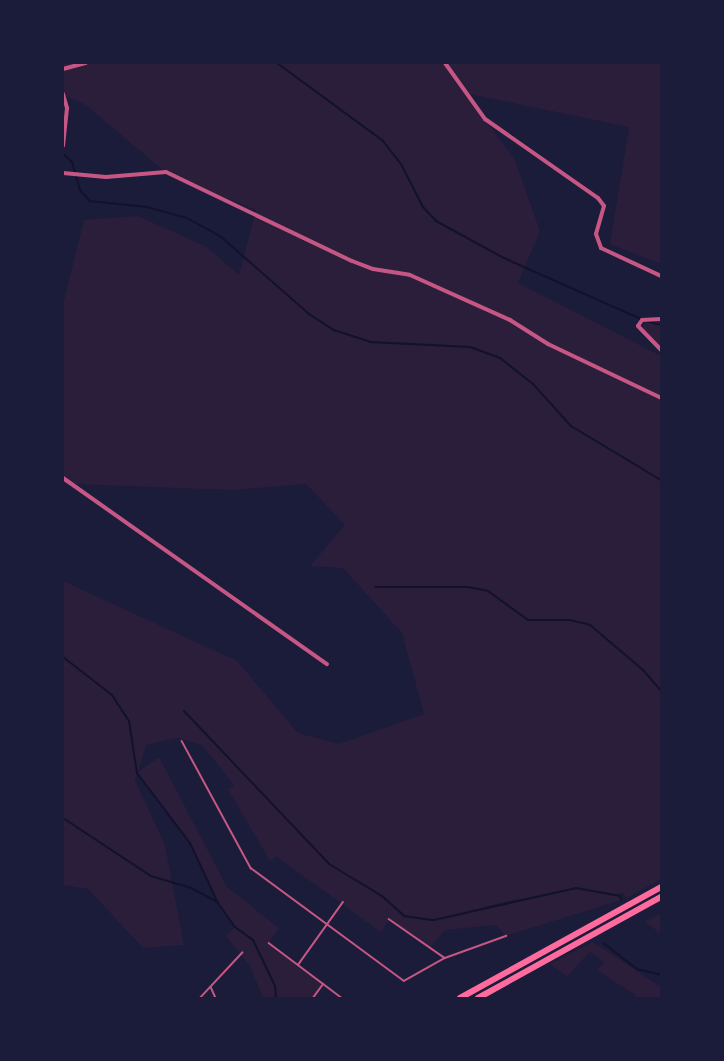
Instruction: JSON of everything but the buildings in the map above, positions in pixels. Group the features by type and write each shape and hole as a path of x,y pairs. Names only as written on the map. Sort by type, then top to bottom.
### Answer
{"highway":[{"path":"460,998 661,887"},
{"path":"478,998 661,897"}],"street":[{"path":"63,69 86,63"},
{"path":"445,63 485,119 603,204 596,234 601,248 661,276"},
{"path":"63,94 68,108 63,146"},
{"path":"63,173 106,177 166,172 352,261 373,269 410,275 510,320 548,344 661,398"},
{"path":"661,319 642,320 638,326 661,350"},
{"path":"63,478 327,664"}],"lane":[{"path":"182,741 250,868 405,981 445,958 506,936"},
{"path":"298,965 343,902"},
{"path":"389,919 445,958"},
{"path":"269,943 342,998"},
{"path":"200,998 242,953"},
{"path":"313,998 323,984"},
{"path":"211,986 216,998"}],"shaded area":[{"path":"63,63 661,63 661,264 610,244 629,127 465,93 515,160 540,231 518,283 661,356 661,879 627,898 623,893 608,895 620,896 621,900 506,936 496,925 445,930 430,948 389,919 381,932 277,857 270,861 228,789 234,785 202,745 177,738 146,745 138,772 159,757 227,887 279,928 269,943 323,984 313,998 263,998 250,966 226,936 235,927 218,903 190,843 137,773 135,780 165,845 184,945 143,948 88,889 63,885 63,581 237,661 298,733 339,744 424,714 402,633 343,568 310,566 345,525 306,484 234,490 71,484 63,478 63,304 84,220 138,216 207,247 239,275 256,210 171,177 86,105 63,95","holes":["551,894 438,919 500,903"]},
{"path":"646,322 661,322 661,347 642,328"},
{"path":"661,913 661,934 645,922"},
{"path":"593,942 661,987 661,998 634,998 635,995 597,970 604,962 590,951 567,977 550,964"}],"waterway":[{"path":"277,63 383,141 401,164 423,207 436,221 504,258 641,319"},
{"path":"63,154 72,162 80,190 90,201 147,207 187,218 220,236 309,314 334,330 370,342 470,347 500,358 533,384 571,426 661,480"},
{"path":"646,321 661,325"},
{"path":"375,587 468,587 488,591 528,620 570,620 590,625 643,670 661,691"},
{"path":"63,657 112,695 129,721 137,773 190,843 218,903 235,927 253,940 275,986 276,998"},
{"path":"184,711 329,864 382,896 404,916 434,920 576,888 620,896 621,900"},
{"path":"63,818 151,876 191,888 217,902"},
{"path":"603,943 637,969 661,975"}]}
